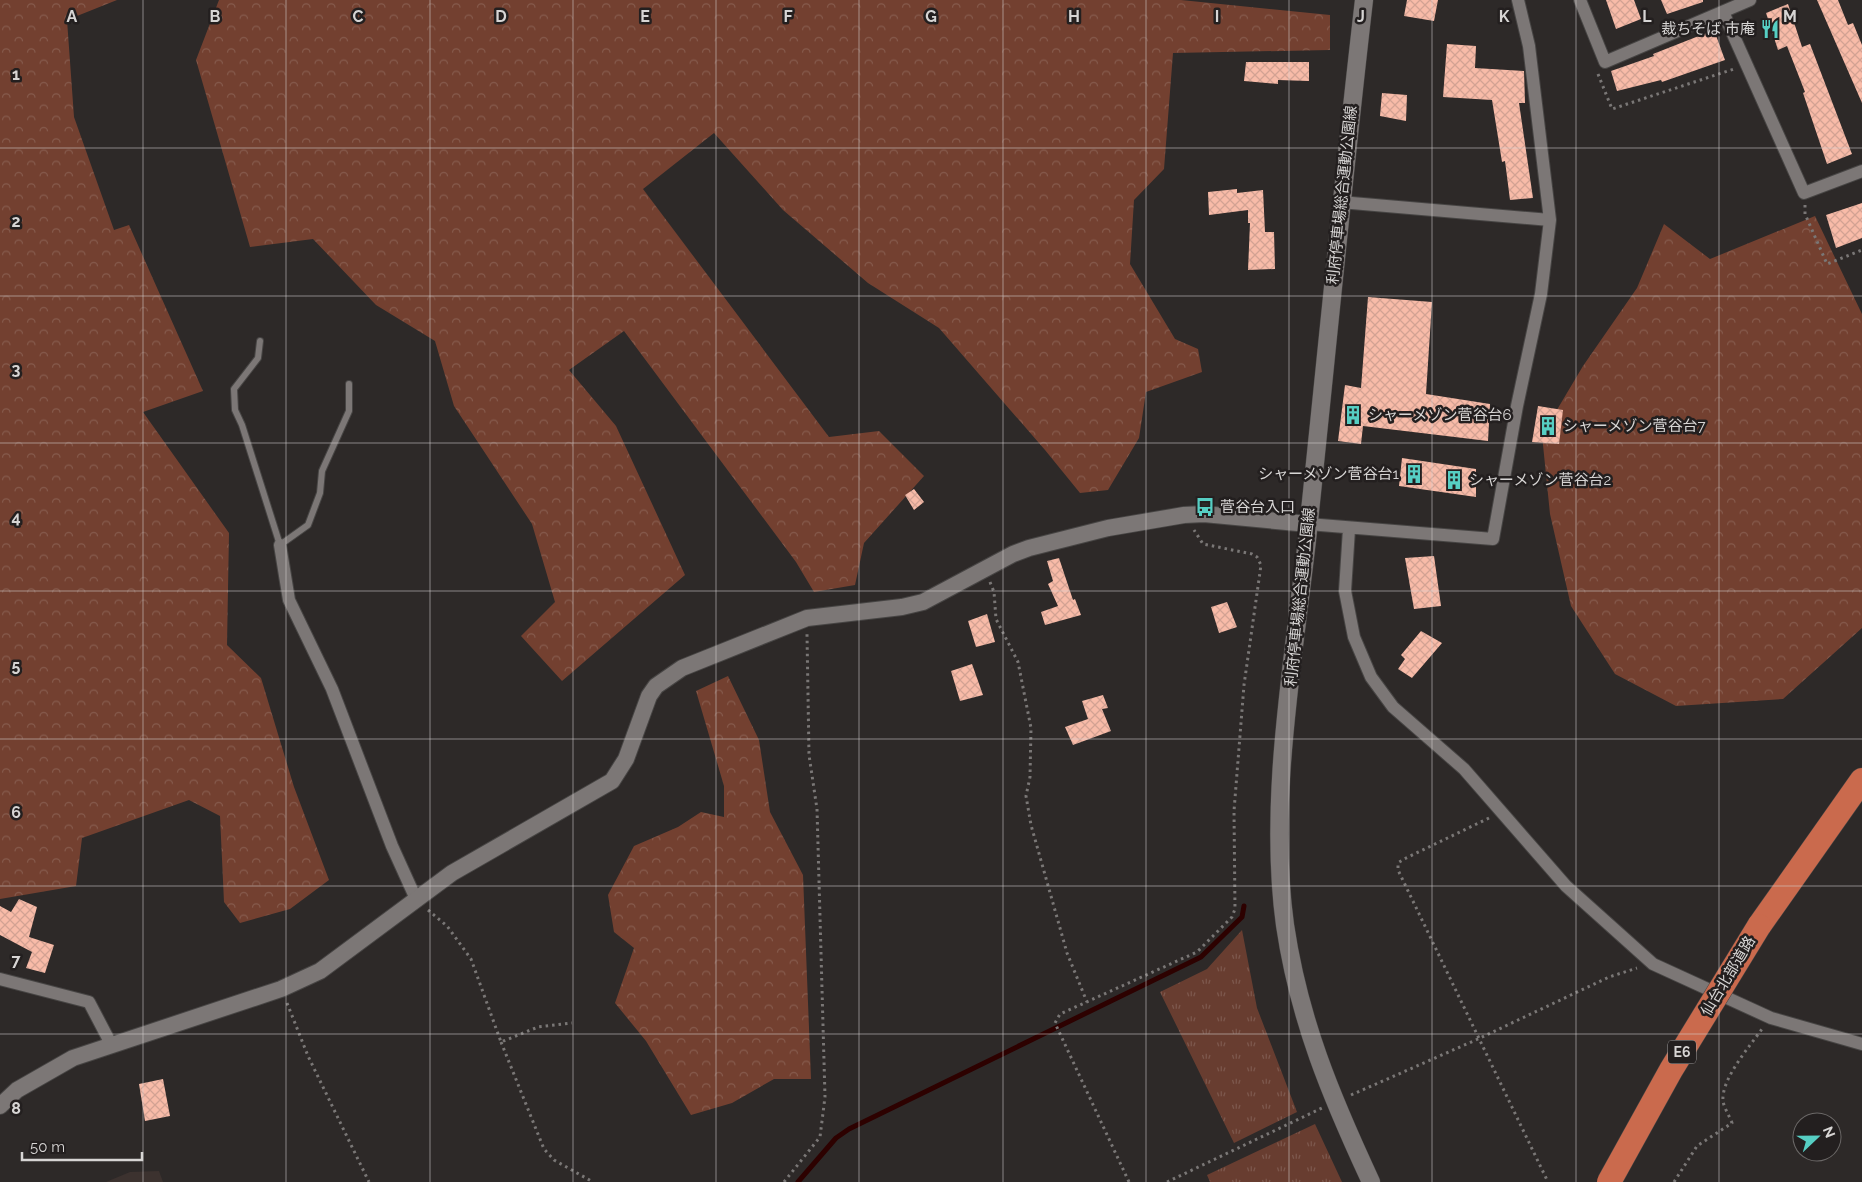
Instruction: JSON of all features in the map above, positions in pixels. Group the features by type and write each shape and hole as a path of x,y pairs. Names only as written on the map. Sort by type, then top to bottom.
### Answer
{"highway":[{"name":"仙台北部道路","path":"1609,1182 1671,1070 1759,926 1862,780"}],"main road":[{"name":"利府停車場総合運動公園線","path":"1364,0 1340,202 1284,754 1280,871 1285,924 1296,984 1309,1037 1334,1103 1371,1182"}],"street":[{"path":"0,1106 17,1090 51,1068 111,1044 281,989 320,972 416,899 470,862 612,781 626,758 649,696 667,676 704,658 807,618 902,607 923,602 945,592 1013,554 1067,538 1184,515 1204,514 1349,529 1493,539 1517,406 1541,294 1550,220 1529,46 1518,0"},
{"path":"1580,0 1605,62 1750,0"},
{"path":"1724,12 1804,193 1862,171"},
{"path":"1340,202 1550,220"},
{"path":"1349,529 1345,591 1354,637 1371,677 1392,707 1464,769 1566,886 1653,964 1771,1018 1862,1044"},
{"path":"280,546 289,600 332,688 392,846 416,899"},
{"path":"0,979 89,1002 111,1044"}],"lane":[{"path":"260,342 258,358 234,389 235,410 242,425 280,546 308,525 320,493 322,471 349,411 349,384"}],"path":[{"path":"1605,62 1597,71 1612,109 1747,64"},
{"path":"1804,193 1805,214 1827,264 1862,250"},
{"path":"1129,1182 1057,1032 1055,1023 1060,1014 1197,952 1232,917 1235,909 1234,811 1244,686 1261,565 1257,557 1252,554 1203,544 1184,515"},
{"path":"986,568 994,592 996,619 1018,662 1031,728 1030,777 1026,796 1031,825 1067,953 1087,1002"},
{"path":"784,1182 820,1137 826,1096 817,809 809,755 807,618"},
{"path":"1503,812 1398,864 1398,870 1548,1182"},
{"path":"416,899 447,926 471,959 501,1042 544,1149 554,1160 593,1182"},
{"path":"1167,1182 1609,977 1653,964"},
{"path":"281,989 308,1056 369,1182"},
{"path":"1674,1182 1697,1146 1732,1123 1723,1101 1726,1087 1736,1065 1771,1018"},
{"path":"501,1042 538,1027 572,1023"}],"shaded area":[{"path":"159,1171 163,1182 106,1182 130,1172"}],"green space":[{"path":"0,0 117,0 67,20 74,117 114,230 129,225 203,391 143,412 229,533 227,645 261,678 294,787 329,880 290,909 240,923 224,902 220,816 189,800 82,838 76,886 0,899"},
{"path":"219,0 1181,0 1330,15 1330,50 1173,53 1164,169 1134,200 1130,264 1175,339 1198,349 1202,372 1146,392 1139,438 1108,490 1080,493 939,328 868,283 783,210 714,133 643,189 829,437 879,431 924,476 864,543 855,585 814,592 796,562 624,331 569,370 616,426 685,575 562,681 521,636 555,602 532,524 454,406 435,341 376,305 313,239 250,247 196,60"},
{"path":"1815,216 1862,314 1862,628 1783,699 1676,706 1615,674 1571,606 1550,514 1542,435 1583,366 1637,288 1664,224 1710,259"},
{"path":"728,676 759,740 770,812 803,875 811,1079 774,1079 732,1103 691,1115 646,1041 615,1003 634,948 614,932 608,895 634,846 678,827 701,812 724,817 724,786 696,691"},
{"path":"1242,930 1257,1008 1297,1112 1234,1143 1160,992 1207,969"},
{"path":"1315,1124 1342,1182 1210,1182 1207,1175"}],"building":[{"path":"1407,0 1438,0 1434,21 1404,16"},
{"path":"1606,0 1634,0 1641,19 1616,29"},
{"path":"1661,0 1703,0 1703,2 1667,14"},
{"path":"1817,0 1838,0 1848,25 1853,23 1862,45 1862,103"},
{"path":"1788,4 1802,47 1810,44 1852,154 1827,164 1803,93 1805,92 1787,46 1778,50 1766,13"},
{"path":"1714,30 1725,60 1662,82 1661,80 1617,91 1611,71 1654,56 1653,54"},
{"path":"1447,44 1476,46 1475,68 1524,71 1525,103 1519,103 1533,198 1510,200 1505,161 1502,162 1492,100 1443,97"},
{"path":"1246,62 1309,62 1309,81 1278,80 1278,84 1244,81"},
{"path":"1382,93 1407,95 1406,121 1380,116"},
{"path":"1237,189 1237,193 1263,190 1265,232 1274,232 1275,269 1248,270 1250,223 1248,223 1248,210 1209,215 1208,192"},
{"path":"1862,203 1862,238 1836,248 1826,215"},
{"path":"1368,297 1432,302 1426,394 1490,404 1488,441 1363,426 1361,444 1338,441 1345,385 1361,388"},
{"name":"シャーメゾン菅谷台7","path":"1538,406 1563,410 1559,444 1532,442"},
{"path":"1402,458 1476,469 1476,497 1399,486"},
{"path":"914,489 924,502 914,510 905,495"},
{"path":"1434,556 1441,606 1414,609 1405,558"},
{"path":"1059,558 1073,600 1075,599 1081,615 1045,625 1041,612 1058,606 1048,584 1053,581 1047,561"},
{"path":"1227,602 1237,627 1219,633 1211,607"},
{"path":"987,614 995,642 976,647 968,621"},
{"path":"1421,631 1442,643 1412,678 1398,669 1405,659 1401,655"},
{"path":"972,664 983,695 960,701 951,671"},
{"path":"1103,695 1108,708 1102,709 1111,731 1073,745 1065,727 1088,719 1082,701"},
{"path":"19,899 37,907 29,937 54,945 45,973 26,968 32,952 0,935 0,906 11,912"},
{"path":"163,1079 170,1116 145,1121 139,1084"}],"waterway":[{"path":"798,1182 836,1138 849,1129 1201,957 1242,917 1244,906"}],"place":[{"name":"裁ちそば 市庵","path":"1770,29"},
{"name":"シャーメゾン菅谷台6","path":"1353,415"},
{"name":"シャーメゾン菅谷台7","path":"1548,426"},
{"name":"シャーメゾン菅谷台1","path":"1414,474"},
{"name":"シャーメゾン菅谷台2","path":"1454,480"},
{"name":"菅谷台入口","path":"1205,507"}]}
